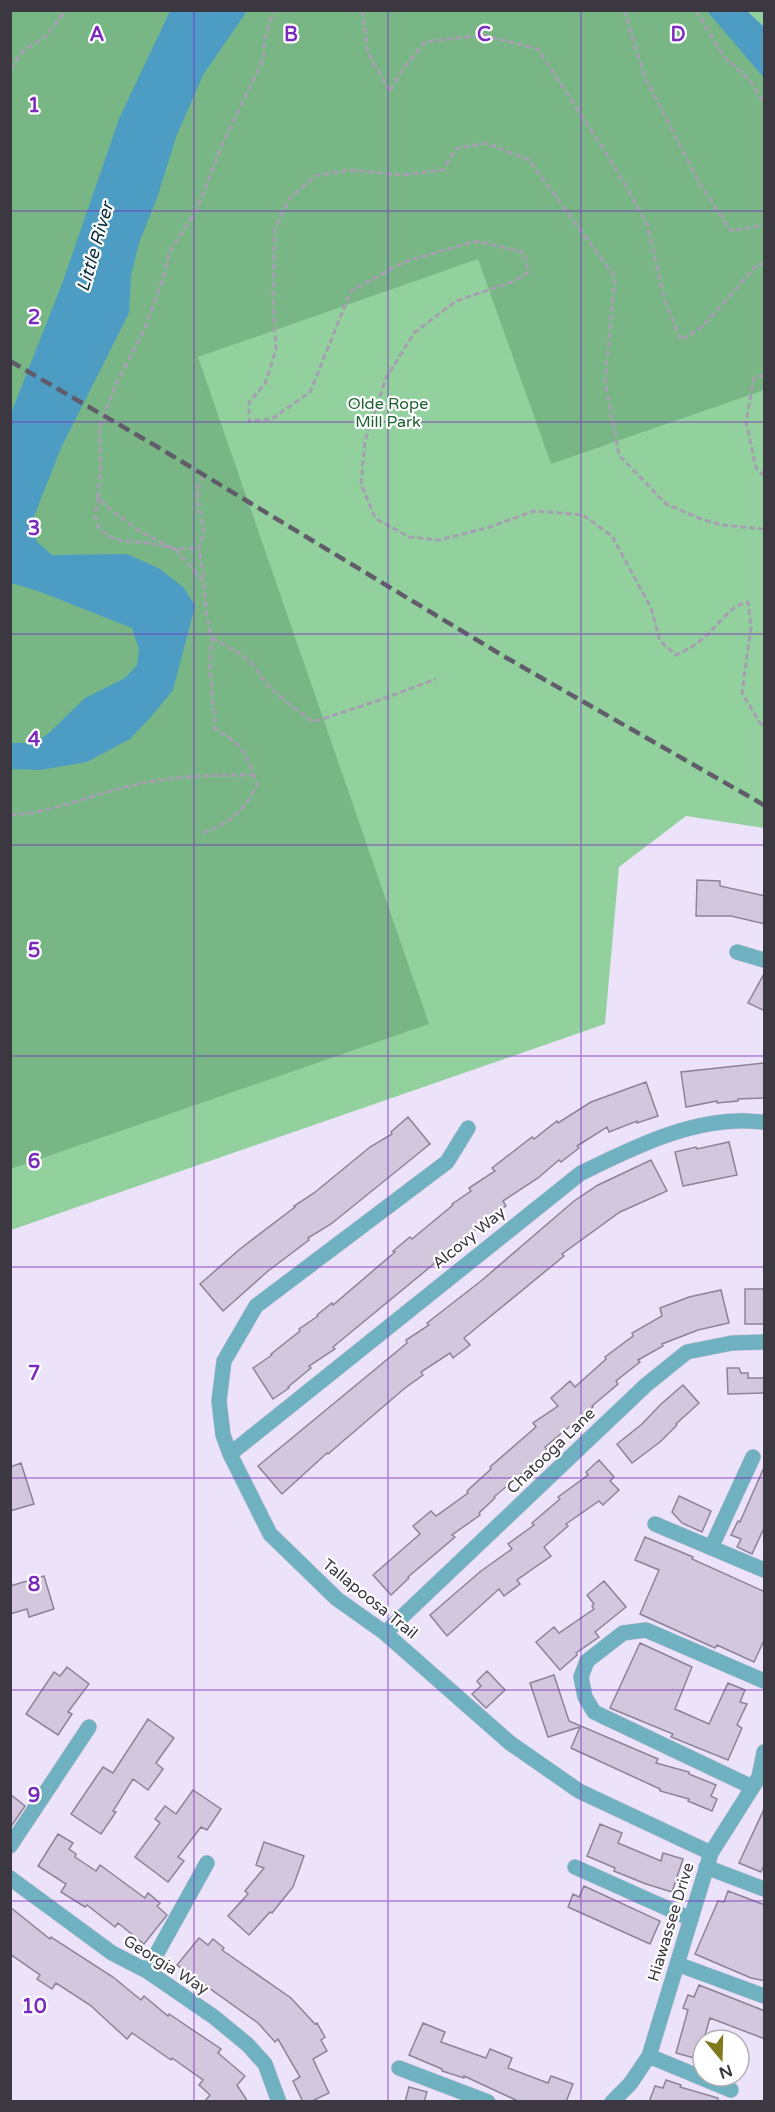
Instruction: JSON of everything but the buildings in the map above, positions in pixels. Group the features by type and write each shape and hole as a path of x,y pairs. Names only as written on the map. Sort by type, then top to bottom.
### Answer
{"street":[{"path":"737,952 765,960"},
{"name":"Alcovy Way","path":"230,1454 581,1173 645,1143 692,1128 735,1121 765,1122"},
{"name":"Tallapoosa Trail","path":"468,1128 447,1162 256,1306 224,1360 219,1401 223,1435 230,1454 270,1534 337,1599 385,1633 510,1743 579,1791 765,1889"},
{"name":"Chatooga Lane","path":"385,1633 646,1385 687,1352 732,1343 765,1342"},
{"path":"711,1548 753,1457"},
{"path":"655,1524 765,1570"},
{"path":"759,1781 594,1713 585,1697 581,1677 587,1660 623,1633 646,1630 765,1681"},
{"path":"10,1846 89,1727"},
{"name":"Hiawassee Drive","path":"612,2102 630,2084 649,2056 709,1860 759,1781 765,1752"},
{"path":"147,1971 207,1863"},
{"path":"575,1867 691,1919"},
{"name":"Georgia Way","path":"10,1878 112,1953 147,1971 214,2017 248,2045 265,2064 279,2102"},
{"path":"677,1964 765,1996"},
{"path":"649,2056 731,2090"},
{"path":"399,2068 488,2102"}],"path":[{"path":"10,69 23,51 46,36 66,10"},
{"path":"198,548 175,549 148,543 116,540 100,530 95,516 101,465 99,427 116,384 145,328 170,253 197,209 223,143 263,59 265,38 274,10"},
{"path":"362,10 368,53 390,92 400,73 425,42 482,34 538,49 610,159 647,224 665,302 681,340 703,326 755,267 765,263"},
{"path":"624,10 644,75 700,184 731,231 765,225"},
{"path":"696,10 724,57 750,80 765,104"},
{"path":"765,529 722,525 666,504 619,455 605,381 615,277 529,160 486,143 456,149 443,170 402,175 350,170 315,176 289,199 274,228 273,295 276,350 265,384 249,402 249,421 272,419 310,392 351,291 404,262 476,241 523,252 529,272 512,282 456,301 414,333 386,378 364,441 361,484 375,518 409,537 439,540 490,527 534,511 583,516 612,536 651,608 660,641 676,655 691,649 738,604 748,602 751,627 742,693 760,723 765,726"},
{"path":"765,375 754,378 746,422 756,468 765,476"},
{"path":"203,833 223,826 249,801 257,785 248,757 234,740 215,729 210,668 212,638 206,613 202,559 198,548 204,530 198,505 198,489 204,475"},
{"path":"98,498 139,531 175,549 204,582"},
{"path":"212,638 239,653 254,666 266,683 285,701 313,722 436,679"},
{"path":"10,815 40,811 126,787 162,780 203,775 254,775"}],"green space":[{"name":"Olde Rope Mill Park","path":"10,11 764,11 764,828 686,816 619,867 605,1024 11,1230"},
{"name":"Olde Rope Mill Park","path":"10,11 718,11 764,60 764,390 551,464 478,259 198,357 429,1024 11,1169"}],"water":[{"name":"Little River","path":"170,11 247,11 203,75 176,137 157,198 139,243 131,276 129,313 61,448 31,524 37,542 52,555 127,554 160,569 184,588 195,606 173,690 130,739 87,762 40,770 11,769 11,743 35,743 49,733 85,698 125,678 137,665 139,649 132,628 38,591 11,583 11,413 62,284 119,119"},
{"path":"707,11 747,11 764,27 764,78"}],"railway":[{"path":"10,361 156,446 505,657 764,805"}]}
